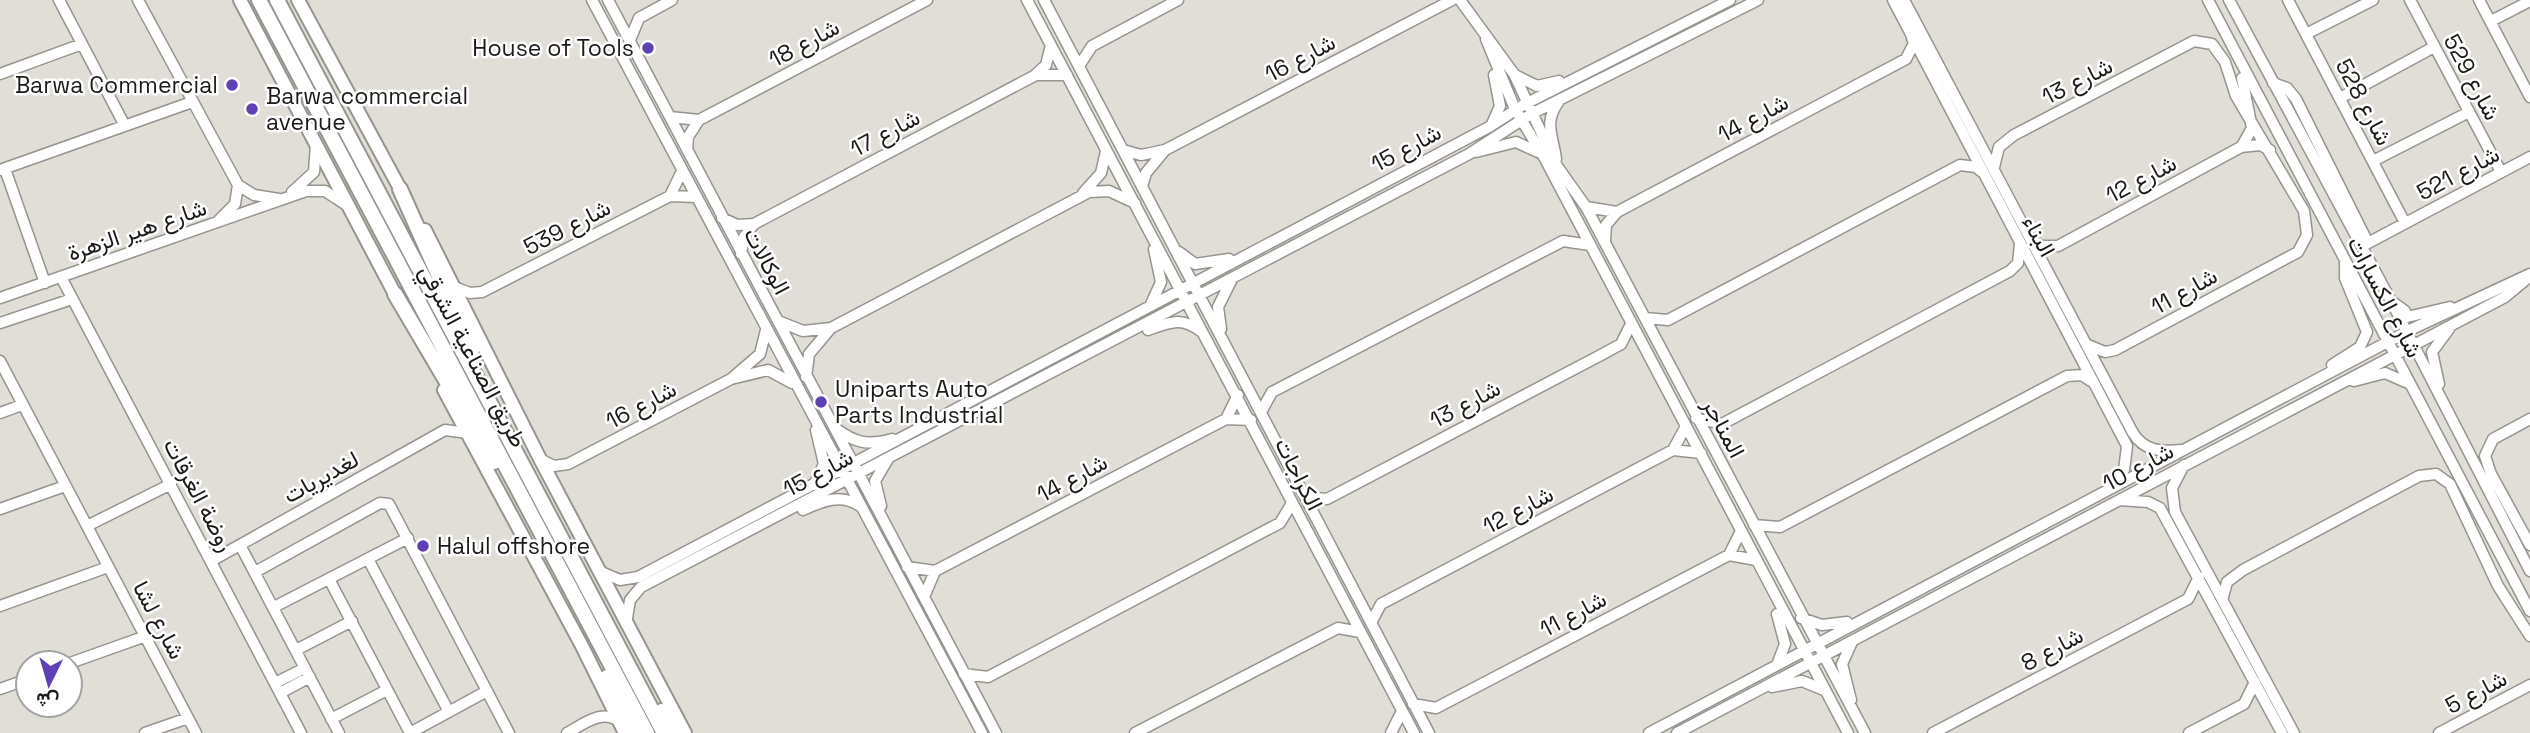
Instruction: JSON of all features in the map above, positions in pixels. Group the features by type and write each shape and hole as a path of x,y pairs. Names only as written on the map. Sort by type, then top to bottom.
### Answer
{"highway":[{"name":"طريق الصناعية الشرقي","path":"259,0 647,733"},
{"name":"طريق الصناعية الشرقي","path":"277,0 664,733"},
{"path":"400,190 467,337 492,404"},
{"path":"395,294 488,452 530,512"},
{"path":"571,592 634,733"},
{"path":"635,676 676,733"}],"main road":[{"name":"طريق الصناعية الشرقي","path":"240,0 622,727"},
{"path":"247,14 248,0"},
{"name":"طريق الصناعية الشرقي","path":"298,0 454,287 539,457 685,733"}],"street":[{"path":"59,0 125,126"},
{"path":"138,0 238,186 254,195 284,198"},
{"name":"الوكالات","path":"592,0 813,420 982,733"},
{"name":"الوكالات","path":"608,0 996,733"},
{"path":"630,41 639,18 672,0"},
{"name":"شارع 18","path":"699,120 927,0"},
{"name":"الكراجات","path":"1027,0 1238,395 1414,733"},
{"name":"الكراجات","path":"1044,0 1428,731"},
{"path":"1079,66 1092,46 1178,0"},
{"name":"شارع 16","path":"1123,150 1141,155 1165,150 1452,0"},
{"name":"المناجر","path":"1460,0 1514,74 1525,104 1557,166 1587,206 1801,618 1865,733"},
{"name":"شارع 15","path":"626,624 630,600 642,587 748,533 912,432 1489,127 1515,109 1730,0"},
{"name":"شارع 15","path":"855,469 891,456 1130,333 1469,154 1531,114 1758,0"},
{"name":"البناء","path":"1893,0 2127,446 2124,470 2106,491"},
{"name":"البناء","path":"1904,0 2139,442 2154,450 2185,450"},
{"name":"شارع الكسارات","path":"2208,0 2238,63 2530,611"},
{"name":"شارع الكسارات","path":"2229,0 2390,299 2530,571"},
{"name":"شارع 528","path":"2288,0 2405,222"},
{"path":"2306,34 2361,3 2373,0"},
{"name":"شارع 529","path":"2410,0 2501,172"},
{"path":"2479,0 2530,97"},
{"path":"2491,21 2530,1"},
{"path":"614,12 639,18"},
{"name":"المناجر","path":"1485,36 1500,106 1489,127"},
{"path":"1912,37 1914,43 1906,59 1929,65"},
{"name":"شارع 13","path":"1994,167 1998,147 2014,135 2194,41 2212,44 2225,62 2236,96 2252,120"},
{"path":"1067,43 1092,46"},
{"path":"0,74 82,44"},
{"path":"1034,76 1046,65 1051,44"},
{"path":"2340,98 2434,47"},
{"name":"المناجر","path":"1491,57 1515,109 1545,159 1848,733"},
{"name":"شارع 14","path":"1617,212 1906,59"},
{"path":"2238,63 2252,120 2304,211 2323,220"},
{"name":"شارع 17","path":"754,224 1034,76 1050,73 1067,75"},
{"name":"شارع 15","path":"1514,74 1536,86 1590,73"},
{"name":"شارع الكسارات","path":"2273,83 2292,93 2368,243 2405,222"},
{"name":"المناجر","path":"1557,166 1555,144 1548,127 1550,114 1560,101"},
{"path":"45,283 2,169 192,102"},
{"path":"2373,161 2469,112"},
{"path":"670,117 699,120 688,137 687,150"},
{"path":"2241,147 2249,138 2252,120"},
{"path":"1960,165 1967,150 1966,139"},
{"name":"شارع هير الزهرة","path":"284,198 314,172 316,142"},
{"name":"شارع 15","path":"1469,154 1516,142 1533,148 1545,159"},
{"path":"2241,147 2260,145 2270,150"},
{"name":"شارع 12","path":"2058,246 2241,147"},
{"name":"شارع 16","path":"1142,189 1146,173 1165,150"},
{"path":"2322,150 2323,172"},
{"path":"1080,196 1101,173 1106,151"},
{"name":"شارع 521","path":"2405,222 2530,157"},
{"path":"1645,318 1668,320 1960,165 1976,167 1985,176"},
{"path":"670,196 682,171"},
{"path":"213,225 232,209 238,186"},
{"name":"شارع هير الزهرة","path":"0,299 284,198 321,190 350,208"},
{"path":"778,321 803,331 831,328 1080,196 1109,191 1136,203"},
{"name":"شارع 539","path":"482,292 670,196 696,197"},
{"path":"1587,206 1617,212 1606,225 1605,241"},
{"name":"شارع 11","path":"2088,345 2105,352 2115,350 2298,252 2307,235 2304,211"},
{"path":"722,217 737,225 754,224"},
{"path":"1563,241 1576,220"},
{"path":"741,254 744,237 754,224"},
{"name":"الكراجات","path":"1147,309 1158,295 1161,282 1150,232"},
{"path":"2031,238 2041,246 2058,246"},
{"path":"1261,412 1272,393 1563,241 1590,245"},
{"name":"شارع 15","path":"1171,244 1195,264 1240,257"},
{"path":"1716,455 1716,439 1722,424 2010,271 2018,263 2020,244"},
{"path":"2048,272 2051,256 2058,246"},
{"path":"2319,379 2327,368 2359,348 2367,336 2366,326 2345,278 2345,261"},
{"path":"2010,271 2025,270 2041,280"},
{"name":"شارع 10","path":"1649,733 2387,342 2530,275"},
{"name":"شارع 10","path":"1677,733 2505,297 2530,275"},
{"name":"روضة الغرقات","path":"61,277 213,560 301,733"},
{"name":"الكراجات","path":"1224,343 1218,307 1233,279"},
{"path":"454,287 470,293 482,292"},
{"path":"469,320 471,307 482,292"},
{"path":"0,323 72,299"},
{"path":"2390,299 2405,311 2407,317 2464,304"},
{"path":"1657,342 1668,320"},
{"name":"شارع 15","path":"1130,333 1178,321 1191,324 1204,333"},
{"path":"2442,401 2432,352 2443,335 2458,322"},
{"path":"1632,324 1621,344 1647,351"},
{"path":"806,378 809,354 831,328"},
{"name":"شارع 16","path":"568,464 731,379 760,354 766,329"},
{"name":"شارع 13","path":"1327,499 1621,344"},
{"path":"2067,376 2076,364 2077,349"},
{"name":"شارع لشا","path":"0,361 196,733"},
{"name":"شارع 16","path":"731,379 768,370 795,384"},
{"path":"2335,386 2385,373 2411,386"},
{"path":"1767,549 1780,527 2067,376 2082,375 2094,383"},
{"path":"1248,388 1272,393"},
{"path":"1226,419 1238,395"},
{"path":"0,413 22,405"},
{"path":"452,405 448,429 468,433"},
{"path":"1696,418 1722,424"},
{"name":"شارع 14","path":"935,571 1226,419 1251,420"},
{"path":"2529,543 2491,474 2486,463 2486,450 2493,439 2530,419"},
{"name":"الوكالات","path":"813,420 824,464 814,486"},
{"name":"شارع 15","path":"831,425 851,440 863,444 912,432"},
{"path":"1686,426 1673,450 1700,453"},
{"name":"لغديريات","path":"213,560 448,429"},
{"name":"شارع 12","path":"1381,604 1673,450"},
{"name":"الوكالات","path":"891,456 877,474 875,488 892,539"},
{"path":"539,457 554,466 568,464"},
{"path":"559,495 558,478 568,464"},
{"path":"2185,464 2172,488 2172,504 2294,733"},
{"path":"2223,597 2232,577 2419,476 2436,474 2450,484 2498,586 2530,636"},
{"name":"شارع 15","path":"598,570 620,580 638,577 814,486 845,475"},
{"path":"87,526 171,484"},
{"path":"0,509 65,486"},
{"path":"1305,497 1327,499 1318,522"},
{"name":"شارع 15","path":"748,533 759,532 835,498 849,500 862,508"},
{"path":"2118,500 2148,502 2160,509 2282,733"},
{"path":"255,572 382,502 390,505 505,731"},
{"path":"977,698 988,677 1280,523 1292,503"},
{"path":"1280,523 1304,525"},
{"path":"1754,525 1780,527"},
{"path":"1741,531 1729,555 1756,560"},
{"path":"274,607 408,538"},
{"path":"240,545 339,733"},
{"name":"شارع 11","path":"1436,708 1729,555"},
{"path":"368,559 449,712"},
{"path":"2504,562 2513,606"},
{"path":"907,566 935,571 924,597"},
{"path":"0,606 108,567"},
{"path":"2199,577 2188,599 2212,602"},
{"path":"329,579 410,733 487,691"},
{"name":"المناجر","path":"1772,593 1785,637 1783,652 1777,665"},
{"name":"شارع 8","path":"1933,733 2188,599"},
{"path":"1359,600 1381,604 1371,623"},
{"path":"1338,628 1347,607"},
{"name":"شارع 10","path":"1801,618 1829,626 1864,617"},
{"path":"296,650 352,621"},
{"path":"1135,733 1338,628 1360,632"},
{"path":"84,658 146,636"},
{"name":"المناجر","path":"1853,640 1846,650 1842,664 1853,711"},
{"path":"277,688 307,673"},
{"path":"964,674 988,677"},
{"name":"شارع 10","path":"1761,689 1802,681 1827,691"},
{"path":"2189,733 2244,704 2255,682"},
{"name":"شارع 5","path":"2439,733 2530,685"},
{"path":"331,719 387,690"},
{"path":"598,717 604,707 605,693"},
{"path":"1413,704 1436,708 1428,731"},
{"path":"2244,704 2268,708"},
{"path":"1391,733 1402,711"},
{"path":"567,733 598,717 609,716 622,727"},
{"path":"145,733 188,718"}],"place":[{"name":"House of Tools","path":"648,48"},
{"name":"Barwa Commercial","path":"232,85"},
{"name":"Barwa commercial avenue","path":"252,109"},
{"name":"Uniparts Auto Parts Industrial","path":"821,402"},
{"name":"Halul offshore","path":"423,546"}]}
